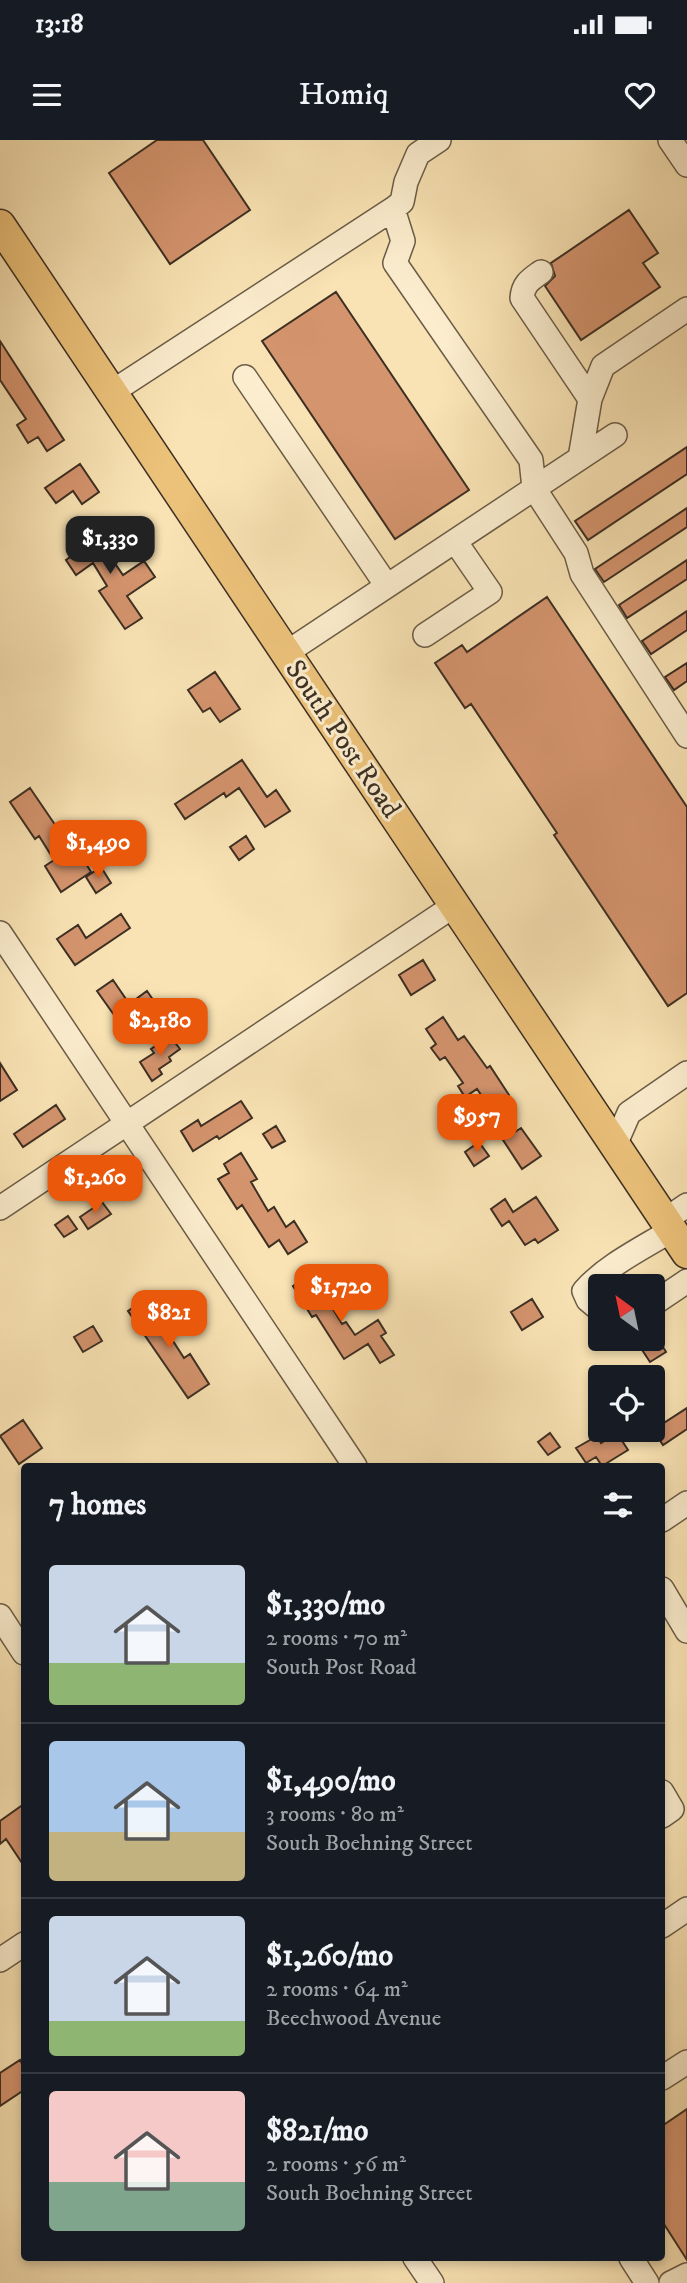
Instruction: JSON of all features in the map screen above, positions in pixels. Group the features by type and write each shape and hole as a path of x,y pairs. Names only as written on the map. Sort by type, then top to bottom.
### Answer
{"main road":[{"name":"South Post Road","path":"2,231 615,1145 678,1227"}],"street":[{"path":"112,392 393,209 402,202 406,182 418,154 439,140"},
{"path":"670,140 687,165"},
{"path":"393,209 403,241 395,263 531,460 534,488 576,553 582,575 687,736"},
{"path":"541,272 527,282 522,290 522,299 590,399"},
{"path":"580,457 590,399 603,366 687,309"},
{"path":"245,377 387,586"},
{"path":"286,653 615,435"},
{"path":"425,635 490,592 455,541"},
{"path":"0,1208 455,905"},
{"path":"0,933 353,1463"},
{"path":"615,1145 629,1113 687,1073"},
{"path":"603,1274 678,1227"},
{"path":"665,1296 687,1281"},
{"path":"588,1286 583,1290 588,1300"},
{"path":"665,1518 687,1503"},
{"path":"665,1594 687,1631"},
{"path":"0,1616 21,1648"},
{"path":"665,1797 672,1809 665,1814"},
{"path":"665,1924 687,1909"},
{"path":"0,1961 21,1946"},
{"path":"665,2076 687,2062"},
{"path":"417,2261 432,2283"},
{"path":"633,2261 647,2283"},
{"path":"671,2283 687,2276"}],"building":[{"path":"157,140 203,140 250,210 170,264 109,173"},
{"path":"629,210 658,253 643,263 660,287 581,340 545,286 555,276 551,263"},
{"path":"336,292 469,490 395,539 262,341"},
{"path":"0,341 64,440 47,451 38,437 28,443 17,425 26,419 0,380"},
{"path":"687,447 687,474 588,540 575,521"},
{"path":"80,464 99,492 82,504 73,491 56,503 45,488"},
{"path":"687,508 687,527 604,582 595,569"},
{"path":"89,526 123,575 144,561 155,577 127,596 142,618 125,629 99,591 107,586 93,563 76,575 66,560 80,550 72,537"},
{"path":"687,560 687,579 627,618 619,605"},
{"path":"547,597 687,807 687,993 668,1006 471,704 465,708 435,663 462,645 467,652"},
{"path":"687,611 687,630 651,654 642,641"},
{"path":"687,663 687,681 674,690 665,677"},
{"path":"215,672 240,709 220,722 210,708 203,712 188,690"},
{"path":"242,760 267,797 276,790 290,811 265,827 239,788 226,797 224,793 185,819 175,804"},
{"path":"30,788 60,832 55,836 73,863 82,857 91,872 61,892 45,866 54,860 39,836 35,839 10,802"},
{"path":"246,836 254,849 239,860 230,847"},
{"path":"101,867 111,883 96,893 86,877"},
{"path":"121,914 130,928 75,965 57,939 78,925 86,938"},
{"path":"423,960 435,980 411,995 399,975"},
{"path":"113,980 130,1005 114,1015 97,991"},
{"path":"147,991 156,1004 141,1015 132,1002"},
{"path":"194,1001 206,1018 184,1032 173,1015"},
{"path":"443,1017 458,1040 464,1036 487,1068 490,1066 509,1095 490,1108 477,1089 465,1097 458,1086 463,1083 445,1057 440,1060 431,1048 436,1044 426,1029"},
{"path":"170,1036 180,1049 169,1057 171,1061 159,1069 162,1074 152,1081 140,1062 154,1053 151,1049"},
{"path":"0,1063 17,1090 0,1101"},
{"path":"241,1101 252,1118 219,1139 217,1136 193,1151 181,1131 198,1120 201,1126"},
{"path":"56,1105 65,1119 23,1147 14,1134"},
{"path":"276,1126 285,1141 272,1148 263,1134"},
{"path":"521,1128 541,1156 522,1169 503,1140"},
{"path":"479,1142 489,1156 474,1166 465,1152"},
{"path":"241,1153 257,1179 251,1182 268,1211 274,1207 286,1227 294,1221 307,1242 288,1254 279,1240 269,1247 242,1205 237,1209 218,1179 229,1173 224,1164"},
{"path":"536,1197 558,1230 538,1243 535,1239 525,1245 509,1221 502,1226 491,1209 505,1199 513,1212"},
{"path":"102,1202 111,1214 88,1229 80,1217"},
{"path":"68,1216 77,1229 64,1237 55,1225"},
{"path":"312,1274 342,1324 346,1322 355,1335 378,1320 386,1333 381,1336 394,1355 380,1363 368,1344 344,1359 316,1315 312,1317 293,1286"},
{"path":"146,1299 184,1358 190,1354 209,1384 188,1398 128,1311"},
{"path":"532,1299 543,1317 522,1330 511,1312"},
{"path":"93,1326 102,1341 83,1352 74,1337"},
{"path":"665,1350 666,1352 650,1362 643,1351"},
{"path":"687,1408 687,1429 663,1445 661,1442 665,1442 665,1422"},
{"path":"23,1420 42,1448 19,1464 0,1436"},
{"path":"550,1433 560,1447 548,1455 538,1442"},
{"path":"588,1441 623,1442 628,1450 607,1463 600,1463 596,1457 586,1463 576,1448"},
{"path":"21,1806 21,1862 6,1839 0,1844 0,1821"},
{"path":"20,2060 21,2092 0,2106 0,2073"},
{"path":"687,2109 687,2260 665,2226 665,2124"}]}
